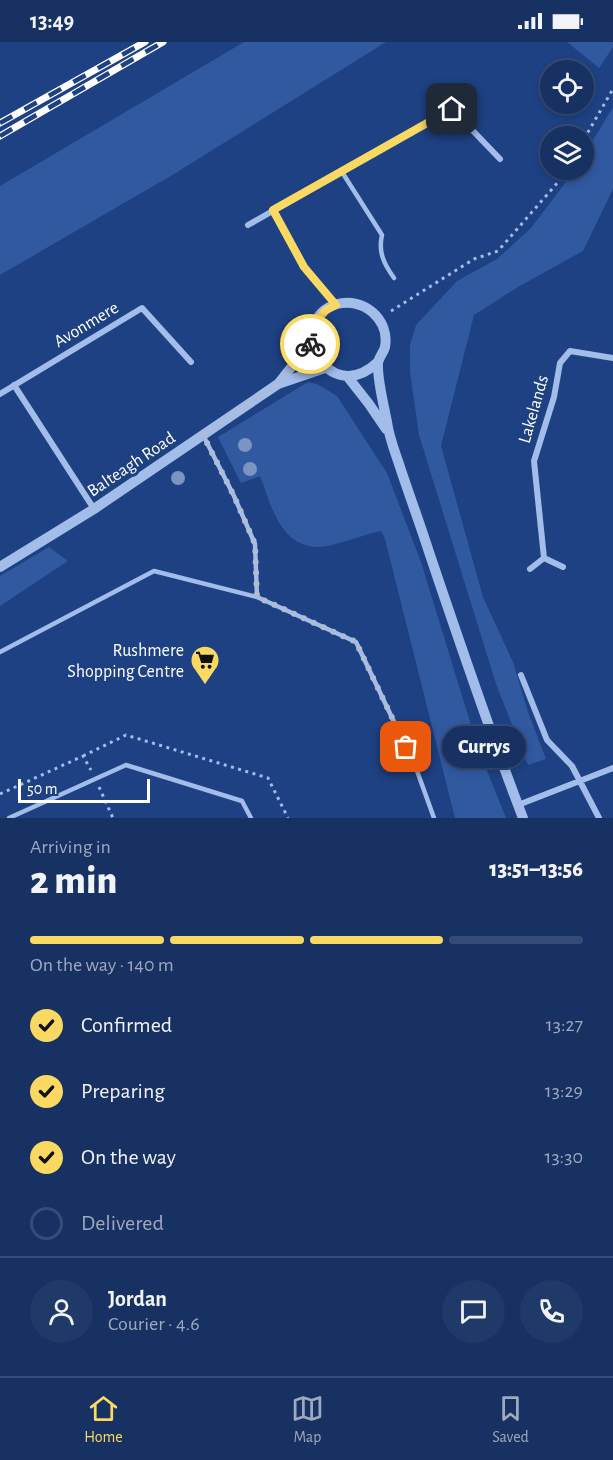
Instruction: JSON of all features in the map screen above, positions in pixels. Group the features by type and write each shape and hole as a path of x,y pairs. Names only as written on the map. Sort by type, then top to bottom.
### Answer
{"street":[{"path":"248,225 452,109 500,159"},
{"path":"273,210 304,267 336,305"},
{"path":"352,302 367,307 379,318 385,332 385,348 378,362 359,375 335,374 325,368 316,356 312,341 313,330 318,319 326,310 336,305 352,302"},
{"name":"Avonmere","path":"0,394 142,308 191,362"},
{"name":"Balteagh Road","path":"278,384 312,341"},
{"name":"Lakelands","path":"544,558 534,461 554,397 560,363 570,351 613,358"},
{"path":"378,362 388,432 493,739 524,818"},
{"name":"Balteagh Road","path":"0,567 94,509 278,384 325,368"},
{"path":"347,376 388,432"},
{"path":"14,385 94,509"},
{"path":"530,569 544,558 563,567"},
{"path":"520,675 547,740 572,766 599,818"},
{"path":"518,805 613,768"}],"lane":[{"path":"342,172 382,235 380,244 383,262 394,278"},
{"path":"203,435 255,544 257,597"},
{"path":"0,652 154,571 257,597 356,642 416,768 434,818"},
{"path":"9,818 126,765 242,801 251,818"}],"path":[{"path":"592,126 613,89"},
{"path":"379,318 474,259 498,251 560,180"},
{"path":"83,756 126,735 173,748 268,778 288,818"}],"shaded area":[{"path":"244,42 386,42 174,174 0,275 0,186"},
{"path":"567,42 613,42 613,47 599,68 594,64 594,60 589,60"},
{"path":"613,107 613,189 583,251 518,287 474,315 441,446 483,597 513,662 528,712 546,759 528,765 496,684 419,435 410,372 410,345 416,325 457,281 497,259 531,228 567,180 594,180 594,138"},
{"path":"308,382 317,384 337,396 387,473 421,562 478,748 506,818 455,818 385,539 381,531 318,547 305,545 294,539 278,522 260,476 241,483 218,437"},
{"path":"49,547 68,561 0,606 0,576"}],"railway":[{"path":"0,123 145,42"},
{"path":"0,136 163,42"}],"way so far":[{"path":"310,344 278,384 203,435 255,544 257,597 356,642 406,747"}],"place":[{"name":"Rushmere Shopping Centre","path":"205,686"},
{"name":"Currys","path":"406,747"}],"route":[{"path":"310,344 318,319 326,310 336,305 304,267 273,210 452,109"}]}
